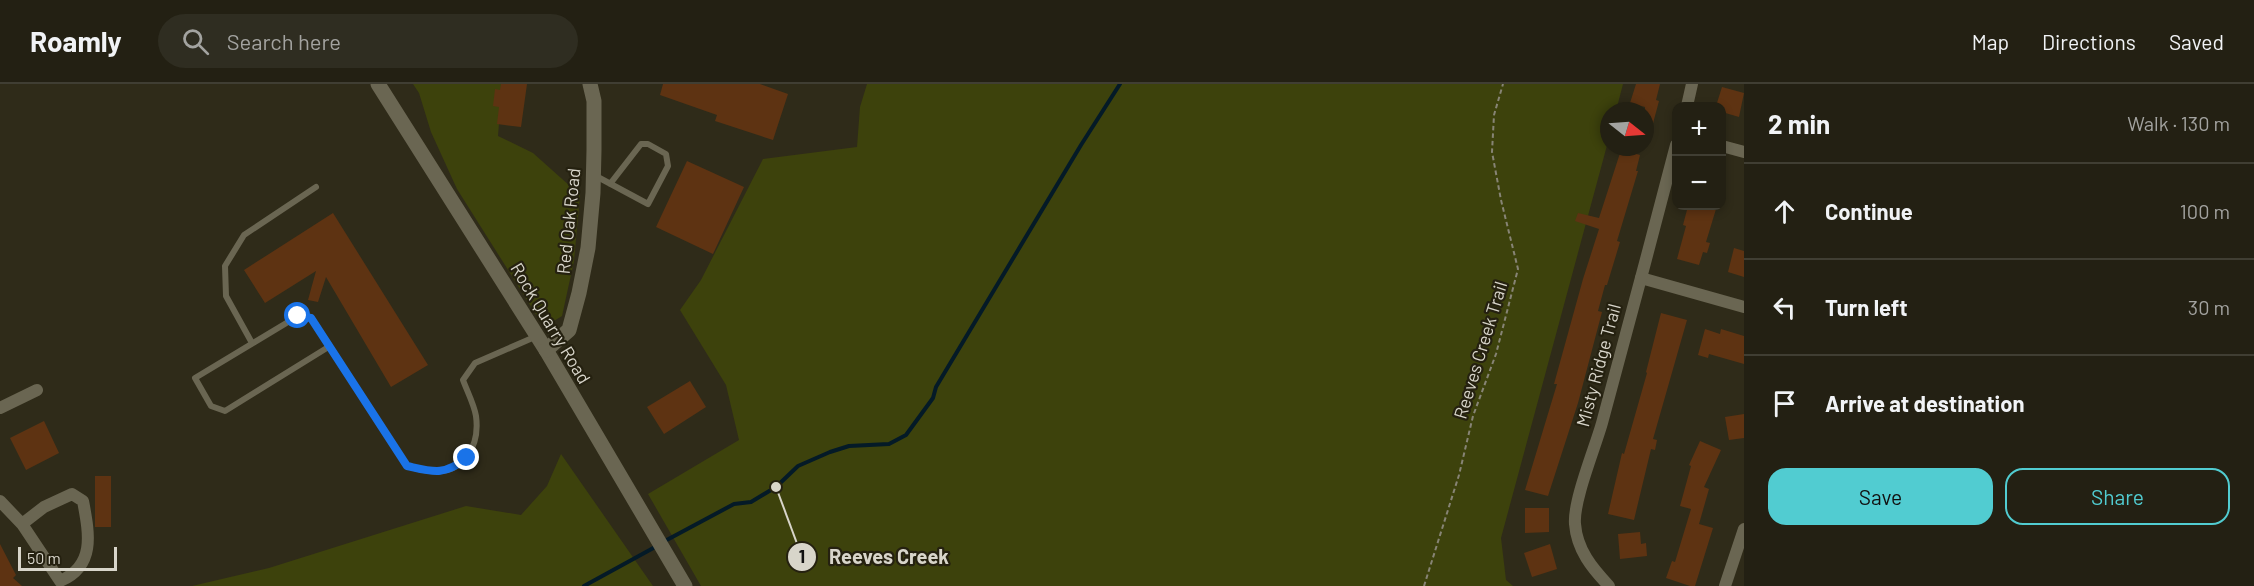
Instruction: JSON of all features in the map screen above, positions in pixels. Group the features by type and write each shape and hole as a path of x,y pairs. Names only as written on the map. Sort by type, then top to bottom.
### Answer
{"street":[{"name":"Rock Quarry Road","path":"378,84 546,350 685,586"},
{"name":"Red Oak Road","path":"546,350 569,330 588,248 593,174 594,101 590,84"},
{"path":"1688,102 1692,84"},
{"path":"1726,147 1744,152"},
{"name":"Misty Ridge Trail","path":"1609,586 1589,564 1576,539 1574,521 1674,156"},
{"path":"1641,278 1744,307"},
{"path":"0,408 37,390"},
{"path":"0,501 22,524 60,581 69,577 82,565 87,552 83,501 72,494 44,507 22,524"},
{"path":"1725,586 1744,529"}],"lane":[{"path":"593,174 610,184 648,204 668,166 666,154 648,144 641,144 610,184"},
{"path":"252,343 226,296 225,266 244,235 316,187"},
{"path":"330,346 225,411 211,406 195,378 298,316 311,318 330,346 407,466 432,472 452,470 467,458 477,438 476,414 463,380 475,363 537,336"}],"path":[{"name":"Reeves Creek Trail","path":"1424,586 1459,475 1473,416 1496,354 1518,269 1492,152 1494,115 1503,84"}],"green space":[{"path":"413,84 502,84 498,136 533,153 580,195 574,261 562,316 544,327 457,189 431,132 419,93"},
{"path":"867,84 1623,84 1618,102 1600,102 1600,156 1604,156 1501,538 1506,580 1513,586 701,586 648,494 739,440 726,385 680,310 701,280 763,159 857,147 860,107"},
{"path":"561,454 653,586 192,586 269,568 466,506 521,515 547,486"}],"building":[{"path":"501,84 527,84 521,127 497,124 499,107 493,106 495,89 500,90"},
{"path":"663,84 760,84 788,94 773,140 715,121 717,115 660,95"},
{"path":"1636,84 1660,84 1656,100 1659,101 1654,120 1654,102 1630,102"},
{"path":"1722,87 1744,93 1739,117 1726,113 1726,102 1717,102"},
{"path":"1619,156 1640,156 1636,171 1638,171 1617,241 1620,242 1598,311 1602,312 1578,403 1548,496 1525,490 1557,384 1554,384 1599,229 1575,221 1578,213 1599,218"},
{"path":"687,161 744,187 713,254 656,227"},
{"path":"1687,210 1716,210 1706,242 1710,243 1707,253 1703,252 1699,265 1677,259 1686,226 1683,225"},
{"path":"333,213 428,365 391,387 326,277 318,302 308,300 316,271 265,303 244,270"},
{"path":"1734,248 1744,251 1744,277 1728,272"},
{"path":"1661,313 1687,320 1653,439 1657,440 1655,450 1651,449 1634,520 1608,514 1622,453 1624,454 1647,373"},
{"path":"1705,329 1720,334 1721,329 1744,336 1744,364 1709,354 1708,358 1698,355"},
{"path":"690,381 706,407 664,434 647,407"},
{"path":"1744,414 1744,438 1729,440 1725,417"},
{"path":"44,421 59,453 26,470 10,438"},
{"path":"1700,441 1721,450 1704,487 1709,489 1699,524 1713,528 1695,586 1690,586 1666,578 1672,561 1675,562 1691,509 1680,506 1691,466 1689,465"},
{"path":"95,476 111,476 111,527 95,527"},
{"path":"1525,508 1549,508 1549,532 1525,533"},
{"path":"1640,532 1641,544 1646,543 1647,556 1620,559 1618,534"},
{"path":"0,544 16,575 13,578 22,586 0,586"},
{"path":"1550,544 1557,569 1532,577 1524,553"}],"waterway":[{"path":"663,542 734,504 751,502 776,487 798,466 849,446 889,444 906,435 933,398 936,387 1120,84"},
{"path":"584,586 657,546"}],"place":[{"name":"Reeves Creek","path":"776,487"}],"route":[{"path":"298,316 311,318 407,466 432,472 452,470 467,458"}]}
